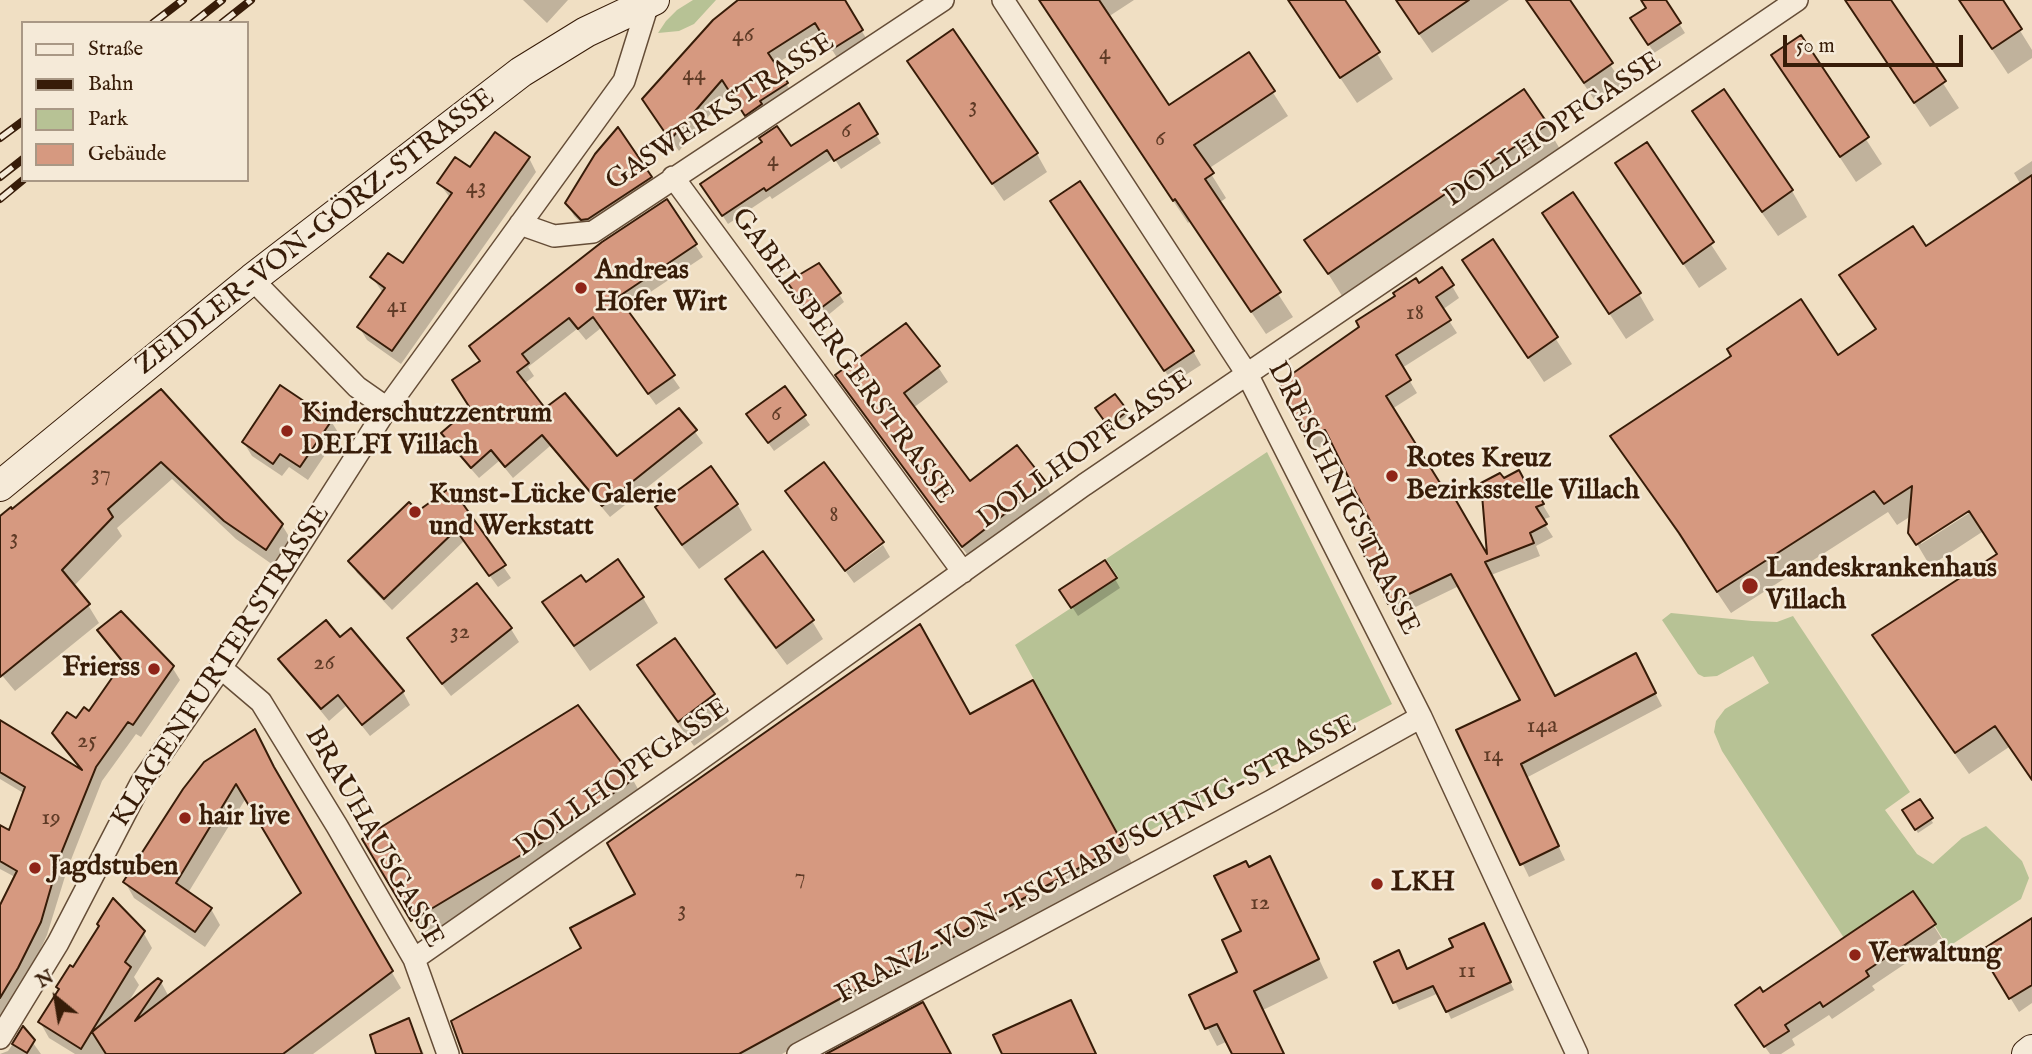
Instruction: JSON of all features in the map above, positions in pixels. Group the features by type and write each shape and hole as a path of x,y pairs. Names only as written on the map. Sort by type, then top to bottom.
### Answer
{"street":[{"name":"GASWERKSTRASSE","path":"520,224 554,236 593,232 943,0"},
{"name":"DRESCHNIGSTRASSE","path":"1003,0 1247,374 1421,717 1577,1054"},
{"name":"DOLLHOPFGASSE","path":"414,959 677,776 1084,485 1797,0"},
{"name":"KLAGENFURTER STRASSE","path":"0,1038 58,943 141,783 220,668 387,408 624,81 651,2"},
{"name":"ZEIDLER-VON-GÖRZ-STRASSE","path":"0,486 252,279 521,72 586,32 651,2"},
{"name":"GABELSBERGERSTRASSE","path":"674,177 963,572"},
{"path":"252,279 357,387 387,408"},
{"name":"BRAUHAUSGASSE","path":"220,668 261,702 337,826 414,959 448,1054"},
{"name":"FRANZ-VON-TSCHABUSCHNIG-STRASSE","path":"798,1054 1271,801 1421,717"},
{"path":"2026,1054 2032,1050"}],"green space":[{"path":"693,0 716,0 694,24 679,31 658,33 677,10"},
{"path":"1267,452 1392,704 1124,844 1015,645 1118,577 1106,559"},
{"path":"1671,613 1777,622 1793,616 1910,792 1885,810 1917,854 1933,864 1962,838 1986,826 2022,861 2029,878 2021,899 1948,947 1913,891 1844,938 1722,751 1714,732 1716,721 1725,709 1769,683 1753,656 1717,676 1704,677 1698,674 1662,620"}],"building":[{"path":"738,0 845,0 863,30 831,50 815,23 768,53 788,83 760,101 762,104 745,116 722,80 670,140 642,99 713,20"},
{"path":"1039,0 1099,0 1169,105 1249,52 1275,91 1194,145 1214,173 1205,179 1281,292 1251,312 1175,199 1173,201"},
{"path":"1288,0 1345,0 1380,52 1340,78"},
{"path":"1396,0 1469,0 1419,34"},
{"path":"1526,0 1570,0 1613,63 1584,83"},
{"path":"1641,0 1666,0 1681,23 1648,45 1630,18 1646,8"},
{"path":"1845,0 1891,0 1946,81 1914,103"},
{"path":"1959,0 2003,0 2022,29 1992,49"},
{"path":"953,29 1038,153 992,184 907,61"},
{"path":"1801,35 1869,137 1840,157 1771,55"},
{"path":"1524,89 1548,124 1328,274 1304,240"},
{"path":"1724,89 1793,190 1762,212 1692,111"},
{"path":"859,103 878,134 834,161 827,150 766,191 764,188 722,216 700,184 762,142 759,138 777,126 791,146"},
{"path":"618,127 652,177 588,219 581,220 565,203 595,154"},
{"path":"495,132 530,157 392,351 357,327 385,288 370,277 388,253 403,263 452,193 437,183 455,157 470,167"},
{"path":"1647,142 1714,242 1683,264 1615,163"},
{"name":"Landeskrankenhaus Villach","path":"2032,175 2032,780 1995,726 1955,753 1872,635 1997,554 1969,511 1916,545 1908,533 1912,486 1884,504 1874,491 1717,592 1610,436 1731,356 1727,349 1801,299 1838,355 1876,329 1839,275 1913,226 1926,246"},
{"path":"1080,181 1194,351 1164,371 1050,201"},
{"path":"1573,192 1641,293 1609,314 1542,213"},
{"path":"667,199 697,244 618,297 675,375 648,394 593,317 578,329 569,318 522,354 529,363 517,372 545,408 565,393 617,456 679,408 697,430 602,506 542,435 505,467 491,450 471,468 441,433 470,408 452,380 480,361 469,346 602,242"},
{"path":"1493,239 1558,337 1528,358 1462,260"},
{"path":"819,263 841,293 821,308 815,300 805,307 787,282"},
{"path":"1442,267 1454,285 1436,297 1451,320 1396,355 1411,380 1386,396 1445,491 1450,490 1487,554 1481,483 1500,473 1504,478 1519,470 1528,487 1533,485 1544,504 1536,507 1547,524 1530,533 1534,543 1485,562 1555,696 1636,653 1656,693 1521,764 1559,846 1520,865 1456,730 1520,700 1451,574 1388,604 1358,543 1377,535 1325,430 1306,438 1279,383 1359,327 1356,321 1395,296 1393,293 1416,278 1419,283"},
{"path":"906,323 940,366 904,393 970,481 1017,445 1046,482 962,547 835,375"},
{"name":"Kinderschutzzentrum DELFI Villach","path":"280,385 332,420 300,467 280,454 273,464 242,442"},
{"path":"785,386 806,415 768,443 746,414"},
{"path":"161,389 283,524 266,550 224,521 161,462 108,509 113,517 62,570 90,604 0,677 0,516"},
{"path":"1115,394 1128,411 1108,426 1095,408"},
{"path":"824,462 884,542 845,571 785,491"},
{"path":"711,466 738,504 682,545 655,507"},
{"path":"451,487 506,565 489,576 456,530 384,599 348,561 409,502 418,511"},
{"path":"763,551 814,620 776,648 725,579"},
{"path":"618,559 644,597 574,646 542,602 581,575 586,582"},
{"path":"1105,560 1117,578 1071,608 1059,590"},
{"path":"477,583 512,628 442,684 407,638"},
{"path":"121,611 174,666 133,725 128,722 96,767 60,856 41,922 0,998 0,905 17,871 0,861 0,825 9,830 25,787 0,772 0,720 82,770 52,733 67,712 76,718 84,707 89,711 123,662 97,630"},
{"path":"326,620 340,637 351,628 404,691 362,725 338,695 321,709 278,659"},
{"path":"920,624 970,714 1033,680 1123,844 739,1054 463,1054 451,1021 581,948 570,928 635,894 607,843"},
{"path":"675,638 715,694 678,722 637,665"},
{"path":"578,705 634,779 541,843 411,921 362,839"},
{"path":"255,729 274,767 393,971 283,1054 106,1054 92,1032 158,978 162,981 135,1021 301,893 236,784 176,883 212,908 195,932 123,882 183,789 204,762"},
{"path":"1920,799 1933,818 1915,830 1902,810"},
{"path":"1270,856 1319,959 1254,991 1284,1054 1232,1054 1217,1024 1205,1029 1189,995 1237,972 1222,940 1241,931 1214,876 1246,861 1249,867"},
{"name":"Verwaltung","path":"1913,891 1936,924 1866,971 1869,976 1823,1007 1820,1002 1785,1025 1789,1031 1764,1047 1735,1005 1760,987 1763,992"},
{"path":"113,898 145,931 125,962 131,967 81,1049 38,1022 59,989 56,987 70,965 73,967"},
{"path":"2032,918 2032,985 2009,999 1980,951"},
{"path":"1484,923 1511,982 1446,1012 1433,986 1393,1003 1374,962 1399,950 1407,969 1453,947 1449,939"},
{"path":"1071,1000 1096,1054 1002,1054 993,1035"},
{"path":"923,1002 951,1054 826,1054"},
{"path":"409,1018 422,1054 376,1054 370,1035"},
{"path":"23,1026 35,1040 27,1053 12,1044"}],"railway":[{"path":"156,21 183,0"},
{"path":"196,21 222,0"},
{"path":"225,21 251,0"},
{"path":"0,138 21,122"},
{"path":"0,177 21,161"},
{"path":"0,199 21,182"}],"place":[{"name":"Andreas Hofer Wirt","path":"581,288"},
{"name":"Kinderschutzzentrum DELFI Villach","path":"287,431"},
{"name":"Rotes Kreuz Bezirksstelle Villach","path":"1392,476"},
{"name":"Kunst-Lücke Galerie und Werkstatt","path":"415,512"},
{"name":"Landeskrankenhaus Villach","path":"1750,586"},
{"name":"Frierss","path":"154,669"},
{"name":"hair live","path":"185,818"},
{"name":"Jagdstuben","path":"35,868"},
{"name":"LKH","path":"1377,884"},
{"name":"Verwaltung","path":"1855,955"}]}
